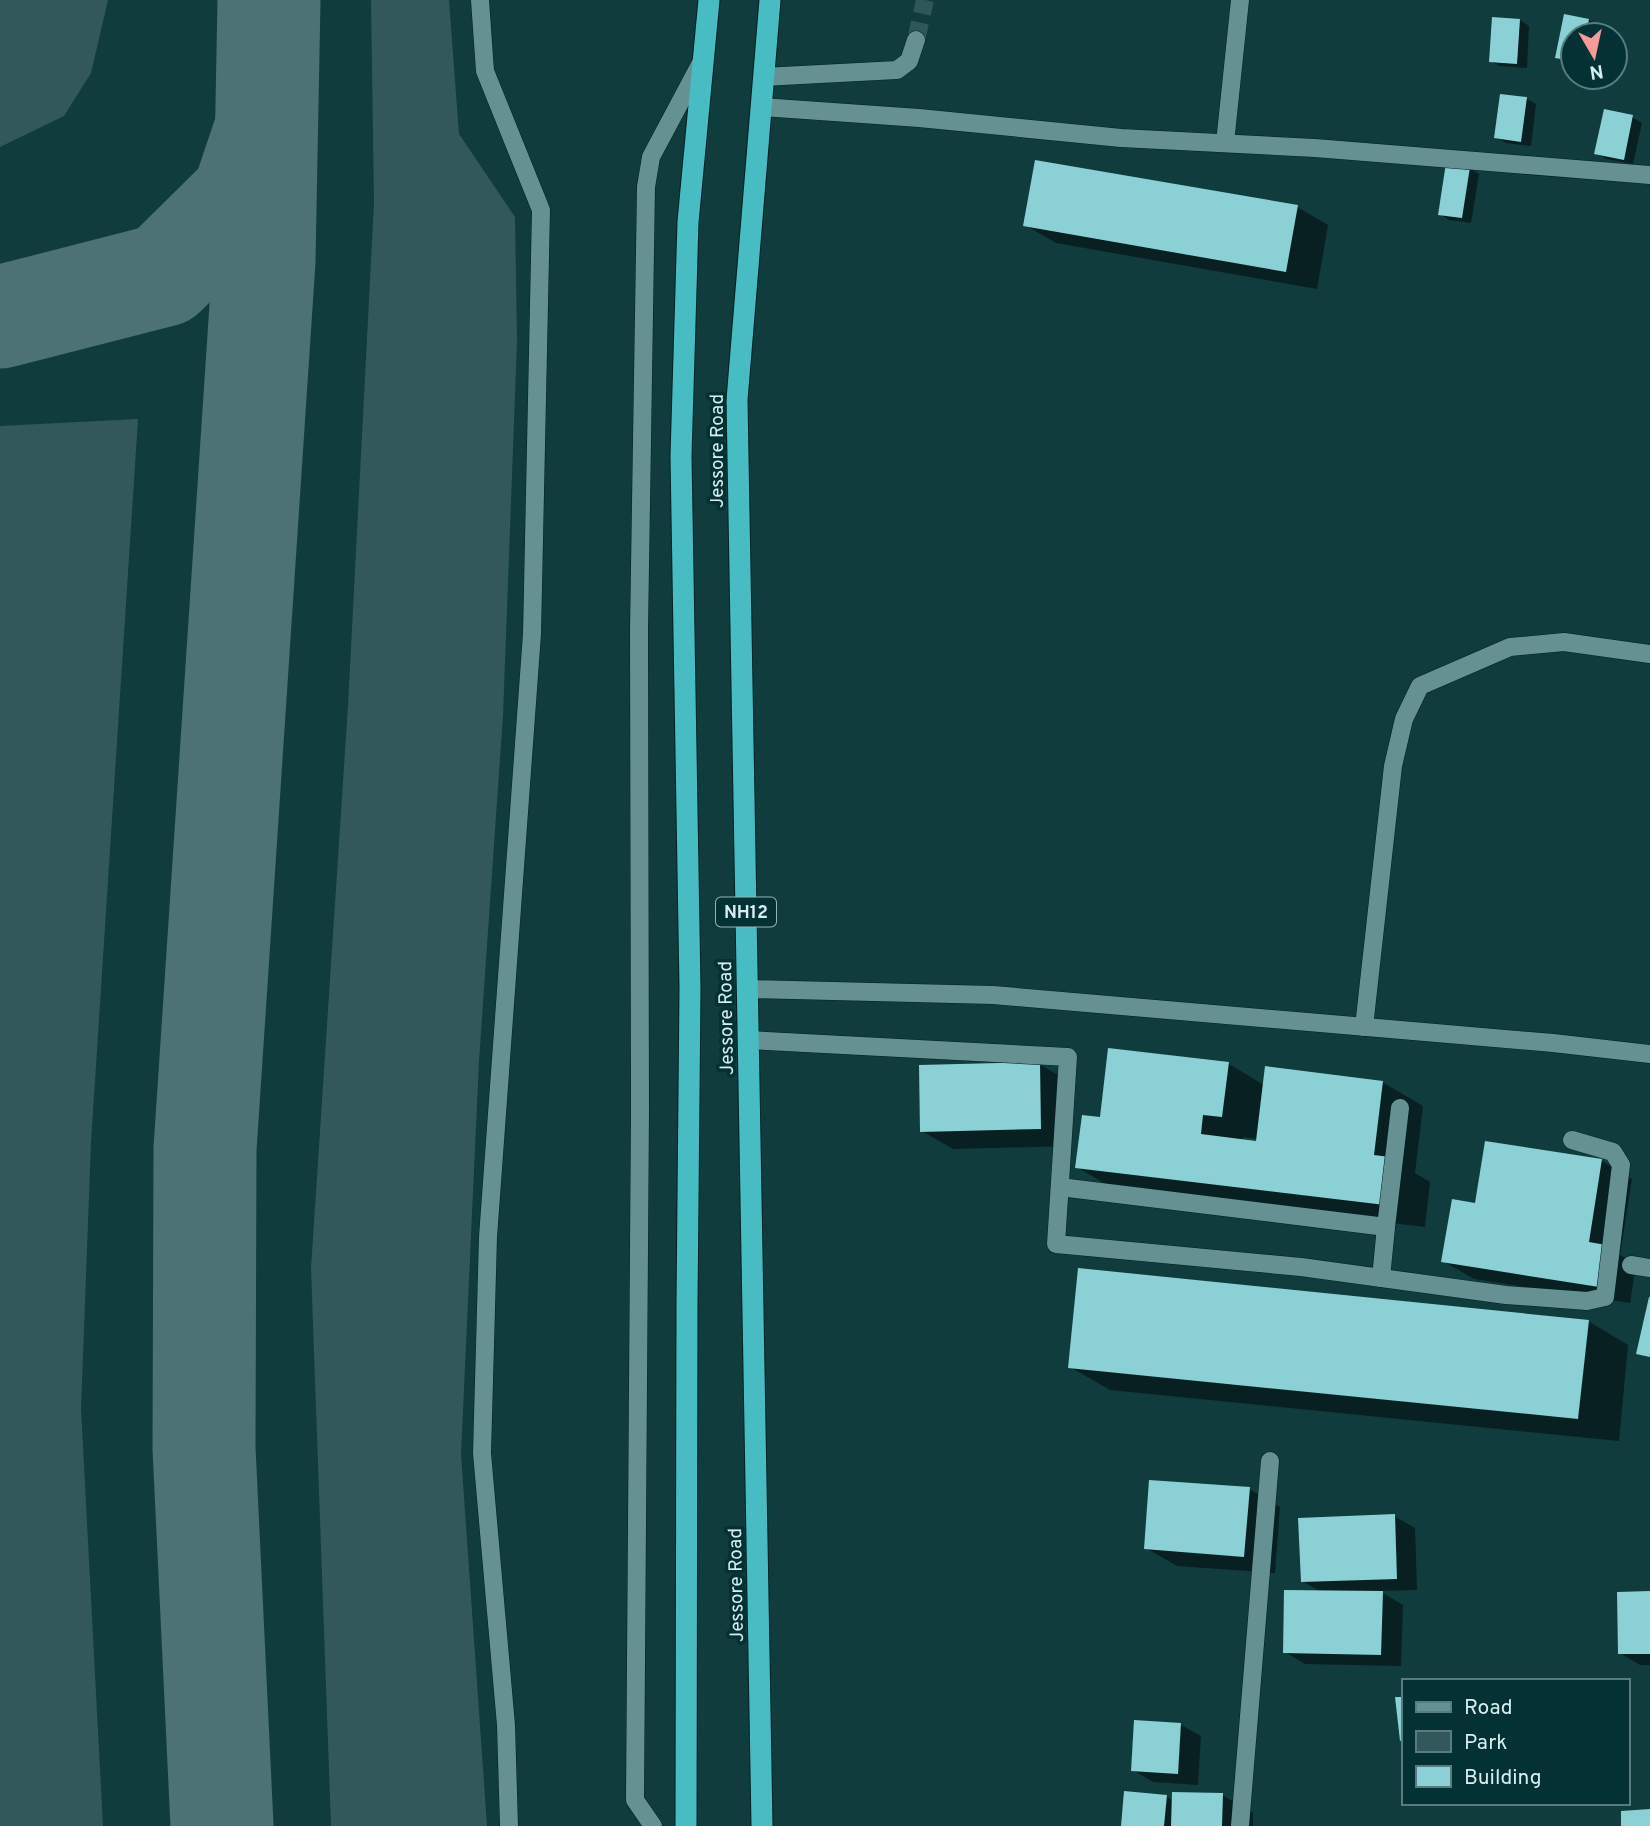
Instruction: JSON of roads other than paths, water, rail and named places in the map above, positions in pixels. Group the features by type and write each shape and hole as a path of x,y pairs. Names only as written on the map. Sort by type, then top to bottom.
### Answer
{"highway":[{"name":"NH12","path":"686,1826 690,988 681,456 688,222 709,0"},
{"name":"Jessore Road","path":"762,1826 737,400 770,0"}],"street":[{"path":"480,0 485,71 541,210 533,634 488,1237 482,1453 506,1725 509,1826"},
{"path":"1225,143 1240,0"},
{"path":"764,77 897,70 909,61 916,40"},
{"path":"653,1826 635,1800 640,1110 639,630 646,187 651,157 704,58"},
{"path":"761,107 919,118 1121,138 1315,148 1650,176"},
{"path":"1364,1027 1393,765 1404,719 1420,685 1510,647 1564,642 1650,654"},
{"path":"747,989 993,995 1553,1043 1650,1054"},
{"path":"748,1040 1068,1057 1056,1244 1301,1267 1506,1295 1587,1301 1605,1297 1621,1165 1613,1152 1572,1140"},
{"path":"1381,1278 1400,1108"},
{"path":"1059,1187 1386,1227"},
{"path":"1631,1265 1650,1268"},
{"path":"1240,1826 1269,1461"}],"tunnel":[{"path":"916,40 925,0"}]}
